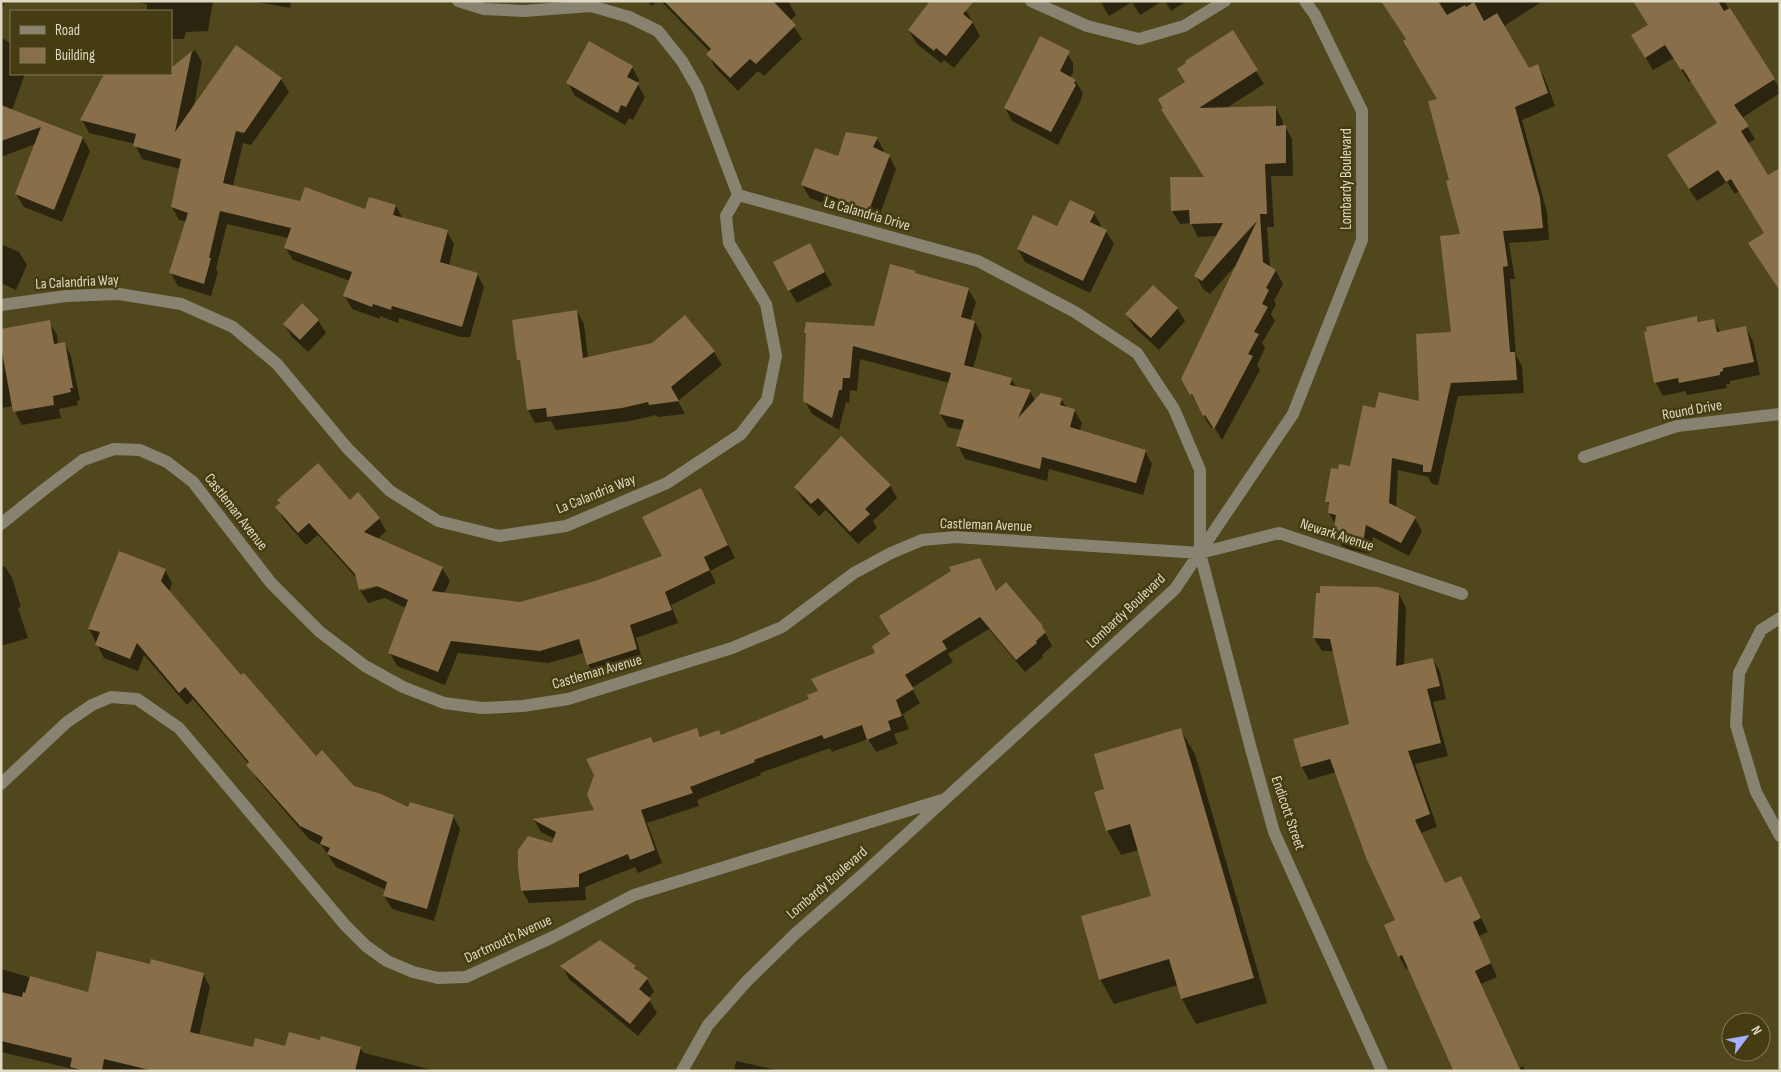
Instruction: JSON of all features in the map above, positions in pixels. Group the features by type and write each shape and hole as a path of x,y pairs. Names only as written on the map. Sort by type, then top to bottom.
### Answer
{"street":[{"path":"458,1 484,9 524,11 591,6 629,16 658,31 682,61 698,89 738,195"},
{"path":"1031,1 1087,26 1139,39 1184,26 1225,1"},
{"name":"Lombardy Boulevard","path":"682,1071 708,1026 746,982 795,934 1176,589 1293,414 1362,240 1362,111 1305,1"},
{"name":"La Calandria Way","path":"1,305 66,296 119,294 181,304 233,327 277,364 348,449 390,491 438,520 499,536 566,526 667,483 741,434 767,400 776,356 766,304 729,243 726,216 738,195"},
{"name":"La Calandria Drive","path":"738,195 978,261 1075,312 1137,353 1174,409 1200,470 1200,552"},
{"name":"Round Drive","path":"1584,457 1677,426 1780,414"},
{"name":"Castleman Avenue","path":"1,524 83,460 114,449 140,450 167,462 193,482 271,583 320,632 365,666 404,687 444,703 482,708 523,706 568,699 732,648 782,627 854,573 891,552 922,540 956,537 1200,552"},
{"name":"Newark Avenue","path":"1200,552 1279,533 1462,594"},
{"name":"Endicott Street","path":"1200,552 1274,832 1382,1071"},
{"path":"1780,618 1761,630 1739,673 1736,725 1756,792 1780,836"},
{"name":"Dartmouth Avenue","path":"1,784 67,722 92,705 111,697 137,699 179,728 345,925 366,946 387,961 413,972 438,978 466,977 553,937 634,895 945,799"}],"building":[{"path":"664,1 773,1 796,25 756,64 750,59 730,78 706,54 711,49"},
{"path":"930,1 974,1 963,14 973,22 946,56 936,48 934,51 908,30"},
{"path":"1381,1 1438,1 1447,15 1474,2 1484,21 1497,13 1529,68 1538,64 1548,93 1515,107 1540,198 1543,228 1503,231 1508,266 1503,267 1510,352 1515,352 1517,380 1451,383 1431,472 1423,472 1423,465 1392,458 1389,503 1416,517 1401,543 1366,525 1363,542 1344,538 1333,533 1336,515 1328,513 1329,502 1325,502 1331,468 1338,469 1339,464 1350,466 1363,405 1375,408 1379,392 1419,401 1416,334 1451,332 1440,236 1460,234 1446,181 1449,180 1428,101 1437,99 1403,41 1406,39"},
{"path":"1633,1 1718,1 1724,11 1730,8 1775,79 1734,105 1749,126 1741,131 1768,175 1780,168 1780,291 1748,243 1764,233 1731,179 1726,182 1718,170 1689,189 1667,155 1717,123 1683,69 1681,70 1665,45 1645,58 1631,35 1648,25"},
{"path":"1233,30 1258,70 1199,108 1276,106 1276,126 1286,125 1286,163 1265,164 1267,214 1260,214 1263,262 1276,270 1266,288 1269,290 1262,304 1268,307 1254,332 1259,334 1248,354 1253,356 1214,429 1205,415 1203,416 1192,394 1190,395 1181,379 1257,221 1202,281 1194,276 1223,223 1190,224 1189,210 1171,211 1170,177 1204,177 1161,109 1163,109 1158,99 1185,82 1177,69 1186,63 1185,61"},
{"path":"1040,36 1070,51 1060,71 1076,80 1074,83 1076,85 1051,132 1004,108"},
{"path":"589,41 633,66 627,77 639,83 626,107 621,105 618,113 566,83"},
{"path":"236,45 282,78 244,133 236,131 223,183 300,201 305,187 365,209 369,197 396,205 393,215 448,230 440,262 478,273 462,327 392,306 391,310 373,304 372,307 343,296 352,272 284,248 291,228 220,211 204,284 169,273 188,213 171,207 181,159 133,146 136,134 80,120 103,75 172,75 172,67 192,51 175,132"},
{"path":"1,105 83,137 54,210 15,194 41,127 1,141"},
{"path":"846,132 878,137 873,147 890,155 869,210 801,185 815,148 838,156"},
{"path":"1070,200 1095,212 1090,222 1107,230 1083,281 1017,249 1033,215 1057,226"},
{"path":"810,243 825,272 788,291 773,262"},
{"path":"890,264 969,288 961,317 975,321 964,365 1012,378 1010,385 1031,390 1018,418 1041,393 1062,398 1060,405 1075,409 1070,427 1146,450 1136,483 1042,457 1040,469 956,446 964,420 939,414 951,373 853,346 850,378 843,378 842,390 839,390 832,418 803,401 806,333 804,333 806,322 874,326"},
{"path":"1153,285 1178,308 1151,338 1125,314"},
{"path":"302,303 319,320 300,340 283,324"},
{"path":"577,310 583,358 652,343 685,315 715,351 671,387 679,401 649,405 648,402 622,408 547,417 546,408 527,410 520,360 517,360 512,320"},
{"path":"1697,316 1698,322 1714,319 1717,332 1746,326 1754,362 1723,368 1720,375 1679,383 1678,378 1654,383 1644,332 1647,331 1646,327"},
{"path":"50,320 54,344 65,342 73,388 70,388 71,392 53,396 54,405 13,412 1,346 1,329"},
{"path":"841,436 891,485 865,509 870,514 850,532 818,498 811,504 794,487"},
{"path":"318,463 350,500 358,492 380,518 364,532 443,567 432,591 520,602 595,581 662,556 642,517 701,488 728,545 704,557 710,570 665,592 672,610 630,625 637,649 587,665 579,639 540,651 451,641 438,672 388,653 408,600 377,586 359,590 355,574 309,523 298,533 275,507 280,503 277,500"},
{"path":"119,551 166,569 161,581 241,675 244,673 316,756 322,750 354,786 381,794 408,807 410,802 454,815 427,909 383,896 387,882 327,854 330,848 320,844 323,837 300,826 246,765 249,762 185,687 179,693 137,643 130,659 95,645 100,632 88,629"},
{"path":"980,558 996,591 1006,582 1046,632 1036,641 1037,643 1016,660 980,617 942,641 947,649 905,675 914,689 896,700 902,716 888,721 891,730 867,740 862,725 824,739 822,735 754,760 755,762 690,787 693,793 641,810 655,850 630,860 628,854 579,874 579,887 521,891 518,850 528,836 552,843 556,832 532,819 594,810 587,795 594,775 586,759 651,737 653,743 697,728 700,737 719,730 721,735 809,699 807,695 818,691 811,679 875,653 872,646 890,634 879,616 951,571 949,567"},
{"path":"1320,586 1378,587 1399,593 1396,666 1433,658 1440,686 1427,689 1441,743 1408,751 1430,814 1415,820 1445,883 1461,876 1481,918 1473,922 1491,963 1475,971 1521,1071 1453,1070 1402,955 1398,957 1384,925 1395,920 1367,860 1330,759 1301,767 1293,739 1349,724 1330,639 1313,638 1316,593 1320,593"},
{"path":"1181,728 1254,978 1181,999 1169,959 1099,980 1081,916 1151,896 1130,824 1106,831 1094,792 1104,789 1094,754"},
{"path":"600,940 636,966 634,968 648,978 639,989 651,999 630,1024 560,966"},
{"path":"97,951 150,964 151,959 204,973 190,1032 253,1047 255,1038 285,1046 289,1032 320,1040 321,1036 361,1047 355,1071 154,1071 104,1059 102,1071 85,1071 70,1067 72,1058 1,1041 1,992 22,997 30,976 88,992"}]}
